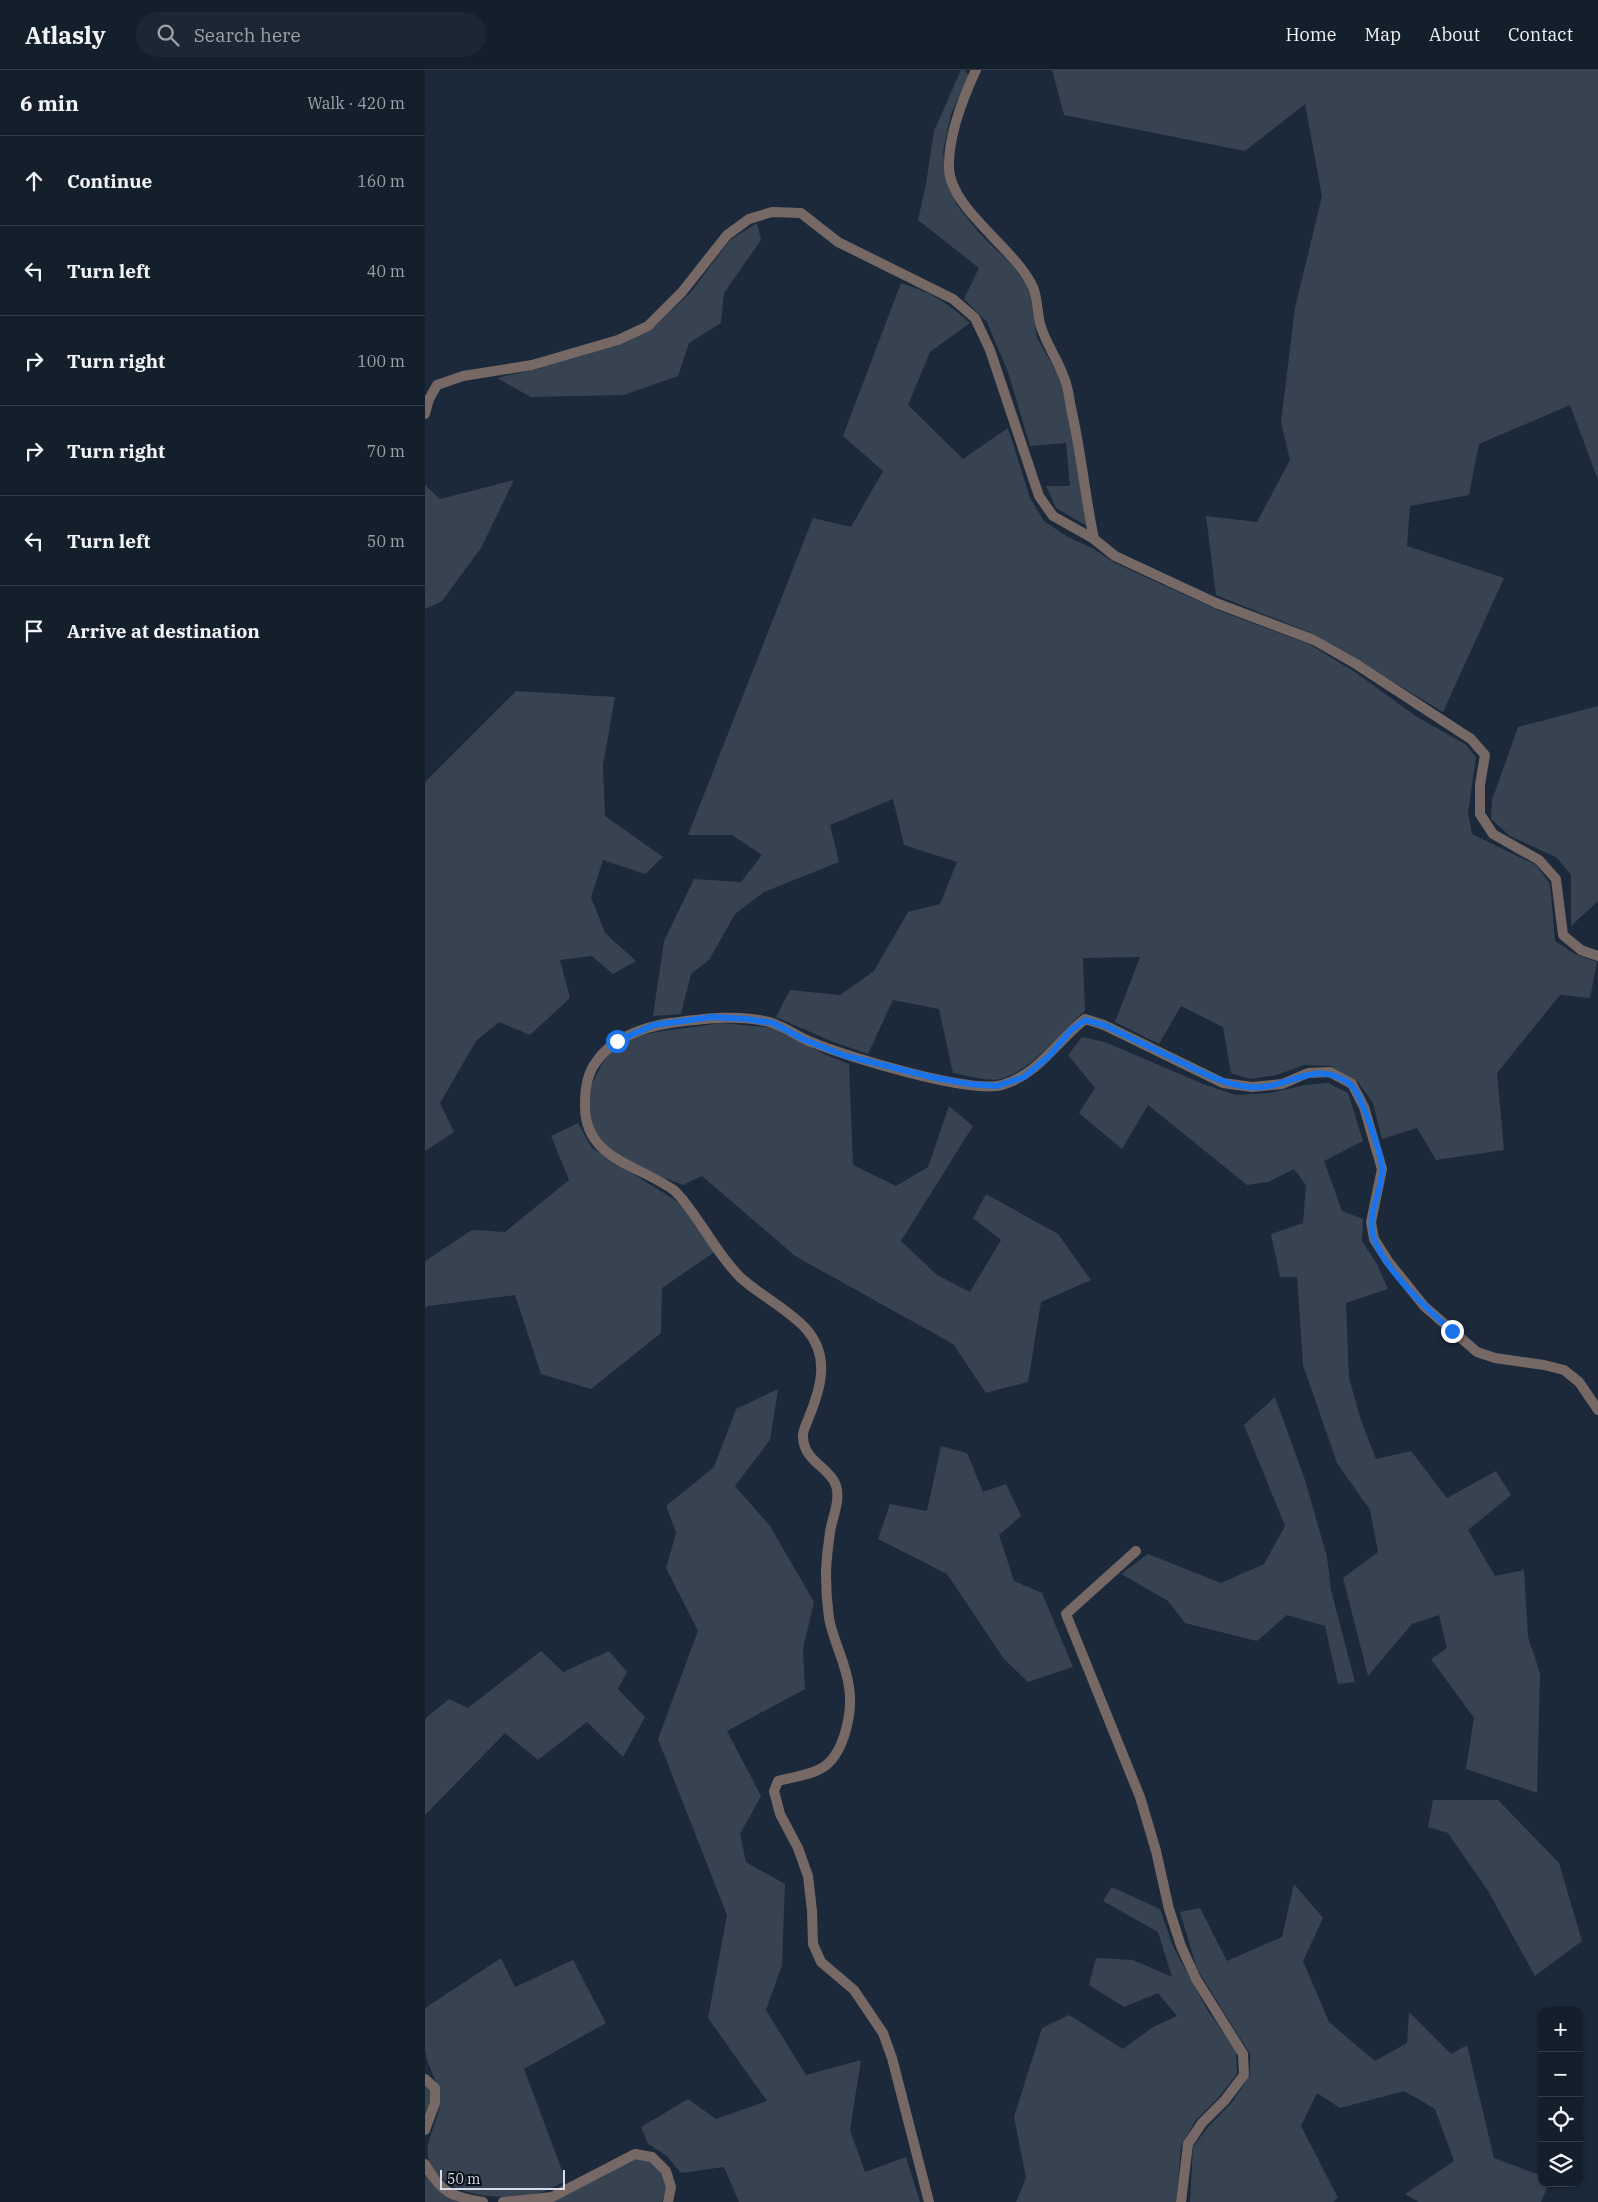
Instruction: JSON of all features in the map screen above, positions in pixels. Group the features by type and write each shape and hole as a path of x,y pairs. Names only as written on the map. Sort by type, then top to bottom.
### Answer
{"street":[{"path":"976,70 961,101 949,168 955,188 970,212 1015,260 1033,287 1047,347 1064,376 1076,431 1094,539"},
{"path":"425,414 429,399 437,386 463,376 532,366 618,340 648,326 681,292 727,235 749,220 772,212 801,213 838,242 953,299 975,318 990,350 1039,496 1053,516 1094,539 1115,556 1216,602 1315,640 1356,664 1471,739 1485,755 1480,785 1480,814 1493,834 1539,860 1556,879 1563,935 1581,950 1598,956"},
{"path":"929,2202 892,2058 883,2033 855,1990 821,1962 813,1944 808,1876 798,1848 780,1814 774,1791 778,1781 822,1769 833,1759 843,1741 848,1716 850,1688 829,1619 826,1593 826,1561 837,1498 835,1483 811,1459 802,1436 822,1375 820,1351 807,1330 740,1277 719,1252 677,1192 611,1155 595,1142 584,1116 585,1084 596,1062 617,1041 654,1025 712,1017 747,1019 773,1023 805,1040 843,1055 931,1077 969,1084 997,1086 1024,1077 1050,1055 1070,1031 1085,1020 1104,1025 1223,1083 1252,1087 1282,1084 1308,1073 1330,1072 1352,1084 1364,1106 1382,1168 1371,1222 1374,1239 1387,1261 1406,1286 1431,1312 1477,1352 1495,1358 1565,1370 1579,1382 1598,1410"},
{"path":"1136,1551 1066,1614 1140,1797 1156,1851 1169,1909 1181,1946 1196,1979 1243,2054 1244,2075 1225,2100 1202,2123 1188,2144 1181,2202"},
{"path":"425,2079 435,2088 435,2104 425,2130"},
{"path":"503,2202 552,2197 635,2154 652,2156 666,2171 671,2187 668,2202"},
{"path":"425,2164 435,2182 458,2198 483,2202"}],"shaded area":[{"path":"961,70 964,70 969,75 951,114 943,152 946,175 956,204 980,234 1011,264 1029,288 1037,338 1059,376 1074,440 1087,526 1056,508 1046,486 1070,486 1066,443 1030,446 1008,372 987,322 964,299 979,268 918,220 926,184 934,131"},
{"path":"1052,70 1598,70 1598,480 1570,405 1479,444 1469,495 1410,506 1407,546 1504,578 1443,712 1316,635 1216,595 1206,516 1257,522 1290,460 1281,422 1295,308 1322,196 1305,104 1245,151 1064,115"},
{"path":"757,223 761,240 724,293 721,323 689,343 678,376 624,395 531,397 497,378 537,369 621,344 654,327 691,292 730,240"},
{"path":"901,283 938,298 970,323 930,352 908,405 963,459 1008,428 1030,498 1044,521 1068,537 1092,548 1115,563 1218,610 1309,644 1355,672 1417,717 1465,744 1476,757 1468,813 1472,834 1536,865 1550,884 1555,941 1575,954 1597,962 1590,998 1560,995 1497,1073 1504,1150 1436,1160 1417,1128 1382,1139 1373,1103 1358,1082 1331,1066 1304,1065 1277,1075 1250,1079 1231,1073 1223,1027 1181,1006 1159,1044 1115,1022 1140,957 1083,958 1085,1011 1034,1060 1012,1075 996,1080 953,1073 939,1009 893,1000 868,1054 831,1041 776,1017 790,990 840,995 874,971 908,912 940,904 957,862 904,845 893,799 830,825 839,862 764,892 735,914 709,960 691,974 681,1014 653,1016 664,941 694,879 741,882 762,855 732,835 688,835 813,518 851,527 883,471 843,436"},
{"path":"514,480 481,548 442,601 425,609 425,485 440,499"},
{"path":"516,691 615,697 603,765 605,816 663,857 645,874 603,860 591,897 605,933 636,961 613,974 592,956 560,960 570,998 530,1035 499,1022 476,1041 440,1103 454,1132 425,1151 425,782"},
{"path":"1598,706 1598,901 1571,926 1571,875 1556,857 1510,836 1491,819 1492,800 1518,727"},
{"path":"722,1023 774,1028 824,1054 849,1064 853,1165 896,1186 928,1167 949,1106 973,1126 901,1241 937,1275 970,1292 1001,1240 973,1218 986,1194 1058,1234 1091,1280 1041,1302 1028,1382 986,1393 953,1344 795,1256 702,1176 683,1185 660,1176 610,1151 595,1135 589,1109 591,1085 606,1057 628,1038"},
{"path":"1082,1037 1105,1042 1203,1084 1236,1095 1270,1093 1305,1085 1328,1083 1348,1093 1363,1141 1324,1161 1342,1211 1363,1219 1362,1241 1377,1264 1388,1289 1346,1303 1349,1378 1360,1417 1376,1459 1411,1451 1447,1498 1496,1471 1511,1495 1468,1530 1495,1576 1524,1570 1528,1637 1540,1673 1537,1793 1466,1769 1474,1718 1431,1659 1447,1648 1439,1615 1412,1624 1368,1676 1343,1578 1378,1552 1370,1510 1337,1463 1303,1365 1297,1277 1280,1277 1271,1234 1303,1223 1306,1185 1294,1169 1268,1182 1247,1185 1148,1105 1122,1149 1079,1113 1095,1088 1068,1055"},
{"path":"578,1123 592,1148 686,1207 716,1251 662,1288 661,1333 591,1389 541,1374 515,1295 427,1306 425,1308 425,1261 472,1230 505,1232 569,1180 551,1136"},
{"path":"778,1389 770,1440 735,1486 770,1526 814,1602 803,1649 805,1689 727,1731 761,1796 740,1834 746,1862 785,1884 782,1965 766,2010 806,2075 861,2060 850,2130 865,2172 906,2157 920,2202 739,2202 724,2167 681,2173 666,2155 648,2144 641,2127 688,2099 716,2119 767,2101 708,2018 727,1915 658,1739 698,1631 666,1568 676,1533 666,1506 714,1467 736,1409"},
{"path":"1275,1397 1305,1480 1327,1557 1331,1590 1355,1682 1338,1684 1325,1626 1287,1615 1257,1641 1185,1623 1168,1601 1121,1574 1148,1554 1221,1583 1264,1564 1285,1526 1244,1425"},
{"path":"941,1446 967,1453 983,1492 1006,1484 1021,1516 999,1535 1014,1581 1042,1593 1073,1667 1028,1682 1004,1659 947,1574 878,1539 890,1504 927,1511"},
{"path":"541,1651 563,1672 609,1651 627,1672 618,1689 645,1717 623,1757 587,1722 538,1760 505,1733 425,1815 425,1719 449,1699 468,1708"},
{"path":"1433,1800 1498,1800 1559,1863 1582,1941 1535,1976 1488,1891 1448,1833 1428,1827"},
{"path":"1294,1884 1323,1918 1303,1961 1329,2022 1375,2061 1407,2043 1409,2012 1451,2054 1467,2045 1494,2158 1538,2174 1538,2187 1547,2187 1541,2202 1419,2202 1405,2194 1454,2161 1435,2109 1404,2091 1340,2108 1317,2093 1301,2126 1338,2198 1333,2202 1190,2202 1193,2147 1208,2127 1233,2101 1250,2075 1250,2054 1197,1969 1180,1912 1200,1908 1227,1961 1282,1937"},
{"path":"1112,1887 1160,1909 1173,1946 1192,1982 1208,2011 1236,2050 1237,2074 1218,2098 1195,2121 1181,2147 1176,2202 1016,2202 1026,2178 1014,2117 1042,2028 1069,2015 1123,2049 1153,2027 1177,2016 1158,1993 1124,2007 1089,1985 1096,1958 1133,1960 1172,1977 1158,1932 1103,1901"},
{"path":"501,1958 515,1987 573,1960 606,2023 524,2069 566,2181 545,2191 513,2197 478,2195 462,2190 447,2182 436,2172 428,2157 430,2136 438,2115 440,2101 438,2088 426,2057 425,2008"},
{"path":"425,2085 431,2091 431,2102 425,2120"},
{"path":"638,2157 651,2161 664,2171 667,2185 662,2202 534,2202 557,2198 606,2175"},
{"path":"425,2172 432,2184 457,2202 425,2202"}],"route":[{"path":"617,1041 654,1025 712,1017 747,1019 773,1023 805,1040 843,1055 931,1077 969,1084 997,1086 1024,1077 1050,1055 1070,1031 1085,1020 1104,1025 1223,1083 1252,1087 1282,1084 1308,1073 1330,1072 1352,1084 1364,1106 1382,1168 1371,1222 1374,1239 1387,1261 1406,1286 1424,1306 1452,1331"}]}
